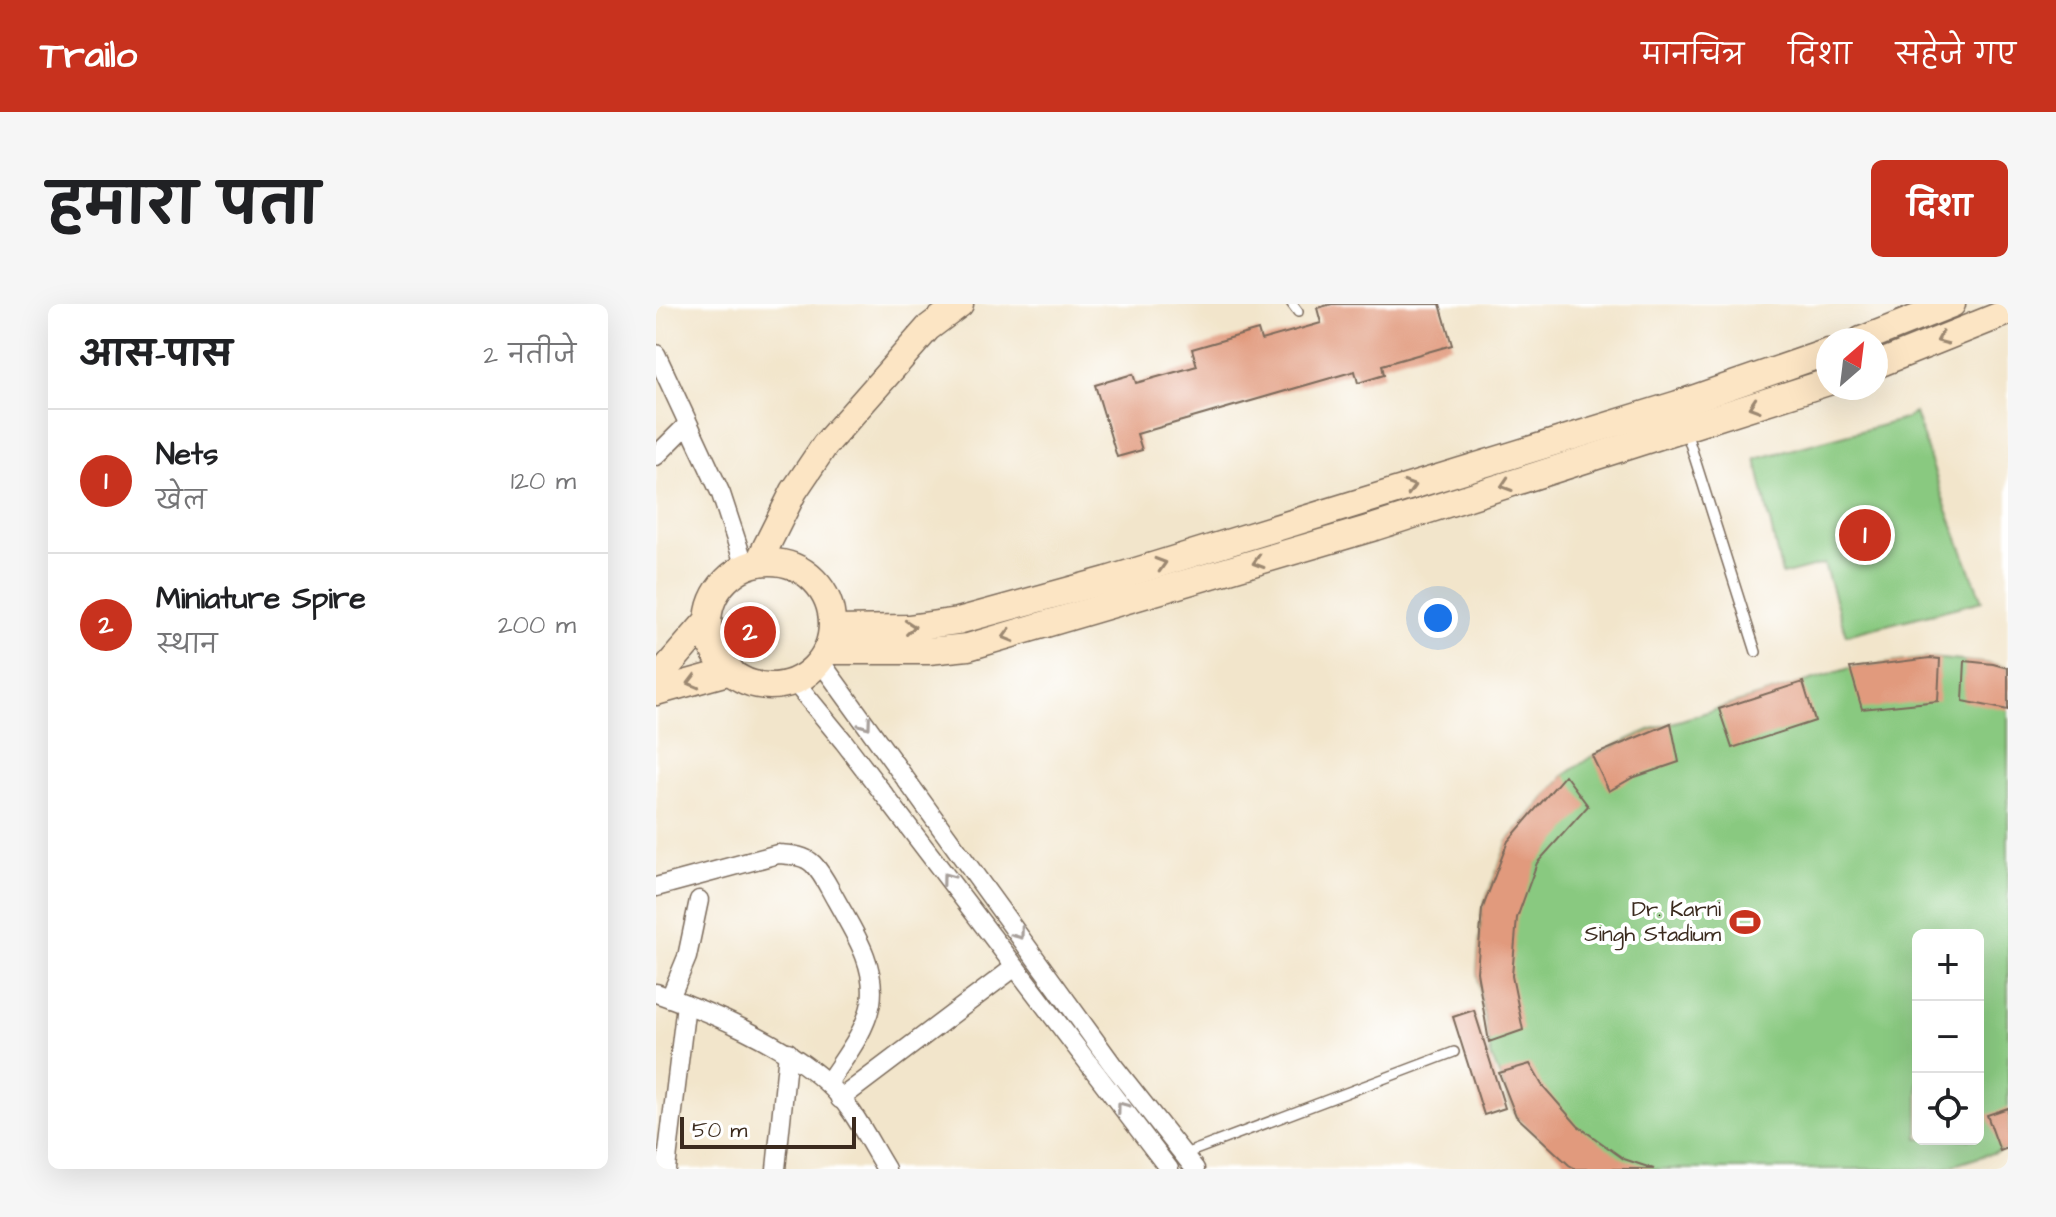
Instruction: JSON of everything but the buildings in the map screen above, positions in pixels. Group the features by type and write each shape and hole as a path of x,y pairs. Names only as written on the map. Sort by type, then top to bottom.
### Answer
{"street":[{"path":"928,328 940,304"},
{"path":"752,565 794,491 825,445 928,328 960,304"},
{"path":"1888,329 1952,304"},
{"path":"1888,360 2008,312"},
{"path":"656,354 752,565"},
{"path":"1682,416 1816,357"},
{"path":"826,647 908,628 958,621 1682,416 1816,385"},
{"path":"656,456 688,424"},
{"path":"656,680 708,620 723,583 752,565 772,562 804,572 826,597 831,613 826,647 808,673 794,681 777,685 761,685 731,671 713,647 708,620"},
{"path":"826,647 1112,1064 1190,1162"},
{"path":"656,692 731,671"},
{"path":"794,681 844,742 1166,1165"},
{"path":"656,887 778,854 795,855 811,862 863,950 871,980 871,1002 862,1032 828,1083"},
{"path":"666,1169 671,998 687,957 699,900"},
{"path":"840,1099 1015,967"},
{"path":"671,998 788,1052 828,1083 853,1114 886,1169"},
{"path":"776,1169 788,1052"}],"lane":[{"path":"1682,416 1756,652"},
{"path":"1166,1165 1190,1162 1454,1052"}],"green space":[{"path":"1915,413 1982,601 1846,635 1824,564 1782,575 1756,459 1905,419"},
{"name":"Dr. Karni Singh Stadium","path":"1930,658 2008,668 2008,1148 1942,1169 1576,1169 1516,1116 1491,1056 1477,972 1482,910 1508,841 1565,775 1592,756 1649,730 1850,668"}],"place":[{"name":"Nets","path":"1865,535"},
{"name":"Miniature Spire","path":"750,632"},
{"name":"Dr. Karni Singh Stadium","path":"1745,922"}]}
